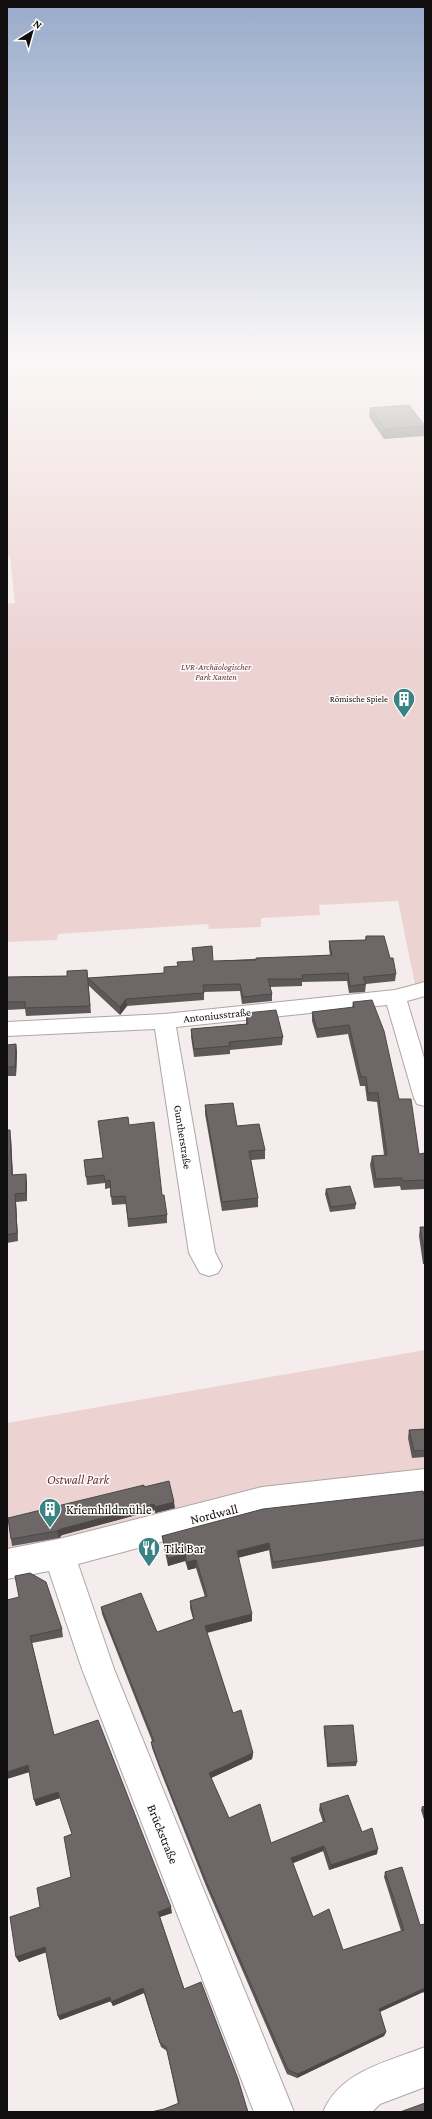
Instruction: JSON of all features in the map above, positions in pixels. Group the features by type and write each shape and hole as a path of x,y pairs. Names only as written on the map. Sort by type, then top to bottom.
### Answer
{"street":[{"name":"Antoniusstraße","path":"7,1029 164,1021 395,997 425,990"},
{"path":"395,997 425,1098"},
{"name":"Guntherstraße","path":"164,1021 210,1256"},
{"name":"Nordwall","path":"7,1564 59,1554 262,1501 425,1483"},
{"name":"Brückstraße","path":"59,1554 98,1669 274,2112"},
{"path":"343,2112 366,2089 425,2067"}],"green space":[{"name":"LVR-Archäologischer Park Xanten","path":"7,459 425,459 425,983 415,984 398,901 319,905 320,915 261,918 261,927 209,929 208,924 58,934 57,940 7,942 7,604 15,603 10,556 7,556"},
{"name":"Ostwall Park","path":"425,1350 425,1483 7,1564 7,1423"}],"building":[{"path":"366,936 384,936 390,958 393,958 396,974 363,977 366,984 350,986 348,973 302,975 303,979 268,979 272,994 243,997 240,984 203,985 204,993 126,999 120,1007 88,978 164,973 164,967 178,966 177,962 194,961 192,948 212,946 213,961 332,955 329,941 366,940"},
{"path":"87,970 90,1006 25,1008 25,1002 7,1002 7,977 67,976 67,971"},
{"path":"372,1000 384,1031 399,1099 411,1099 419,1154 425,1153 425,1180 402,1181 402,1178 376,1179 372,1156 387,1155 378,1093 368,1093 366,1077 361,1077 349,1025 317,1029 312,1012 354,1007 353,1002"},
{"path":"276,1010 283,1037 229,1042 230,1046 194,1049 191,1029 248,1024 246,1013"},
{"path":"16,1044 15,1067 7,1067 7,1045"},
{"path":"233,1103 237,1126 259,1124 265,1150 249,1151 258,1198 222,1202 205,1105"},
{"path":"128,1117 129,1125 154,1122 162,1195 164,1195 167,1215 128,1219 125,1196 111,1197 110,1180 105,1181 104,1175 86,1177 84,1160 103,1158 98,1121"},
{"path":"7,1130 10,1130 12,1175 26,1174 26,1193 15,1194 17,1233 7,1235"},
{"path":"350,1186 356,1204 331,1207 326,1189"},
{"path":"420,1227 425,1227 425,1254"},
{"path":"425,1429 425,1450 414,1451 409,1430"},
{"path":"169,1481 174,1502 155,1507 154,1504 57,1531 11,1539 8,1518 144,1485 144,1487"},
{"path":"423,1491 425,1497 425,1539 273,1562 269,1543 237,1551 252,1614 205,1626 233,1713 241,1710 253,1753 209,1773 229,1818 260,1804 271,1843 325,1821 320,1804 348,1795 362,1832 372,1828 378,1849 331,1865 324,1846 291,1858 313,1917 329,1909 343,1950 404,1930 385,1872 402,1867 420,1925 425,1924 425,1988 379,2009 386,2032 298,2074 288,2070 206,1881 161,1769 151,1742 154,1741 101,1607 141,1593 157,1632 194,1619 190,1601 207,1596 196,1560 187,1562 185,1554 168,1558 162,1536 263,1509"},
{"path":"30,1573 46,1582 62,1629 30,1636 54,1735 98,1720 171,1907 158,1912 184,1989 201,1982 238,2079 248,2112 151,2112 179,2103 166,2047 160,2043 143,1988 111,2002 110,1997 58,2016 45,1947 16,1957 10,1917 40,1907 37,1888 71,1877 64,1837 72,1834 58,1792 34,1800 28,1765 7,1772 7,1600 19,1597 15,1576"},
{"path":"353,1725 357,1762 328,1764 324,1726"},
{"path":"425,1806 425,1816 422,1807"},
{"path":"425,2103 425,2112 400,2112"}],"place":[{"name":"Römische Spiele","path":"404,718"},
{"name":"Kriemhildmühle","path":"50,1528"},
{"name":"Tiki Bar","path":"149,1568"}]}
